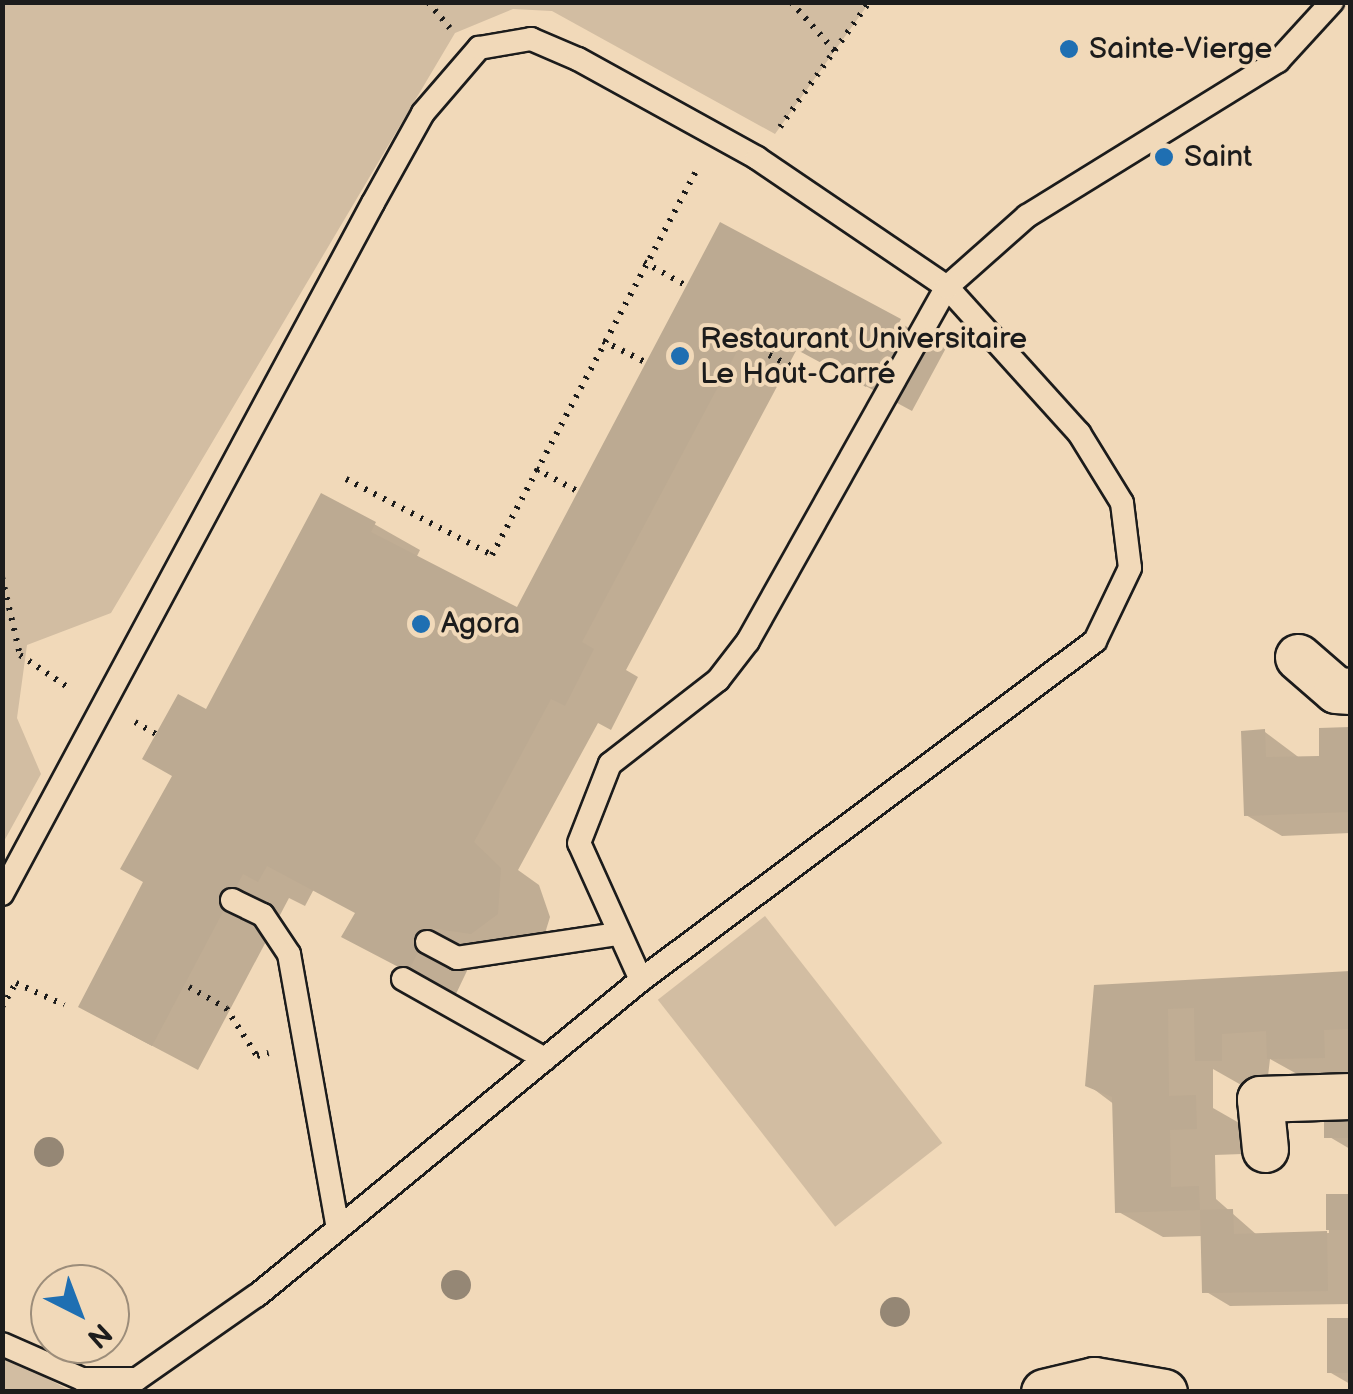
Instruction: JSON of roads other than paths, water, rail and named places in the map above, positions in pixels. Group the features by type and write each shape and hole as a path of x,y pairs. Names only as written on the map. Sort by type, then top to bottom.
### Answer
{"street":[{"path":"1298,658 1336,690 1350,691"},
{"path":"1264,1148 1260,1098 1350,1096"},
{"path":"1044,1392 1094,1380 1164,1392"}],"lane":[{"path":"642,980 579,843 588,802 610,764 718,680 748,640 947,288 1027,216 1278,62 1332,2"},
{"path":"2,894 97,708 423,114 478,48 531,39 757,158 947,288 1078,433 1122,503 1130,568 1119,601 1095,641 642,980 338,1230 137,1379 114,1385 70,1374 2,1344"},
{"path":"232,900 263,915 289,954 338,1230"},
{"path":"427,942 458,958 618,934"},
{"path":"402,980 545,1059"}],"place":[{"name":"Sainte-Vierge","path":"1069,49"},
{"name":"Saint","path":"1164,157"},
{"name":"Restaurant Universitaire Le Haut-Carré","path":"680,356"},
{"name":"Agora","path":"421,624"}]}
